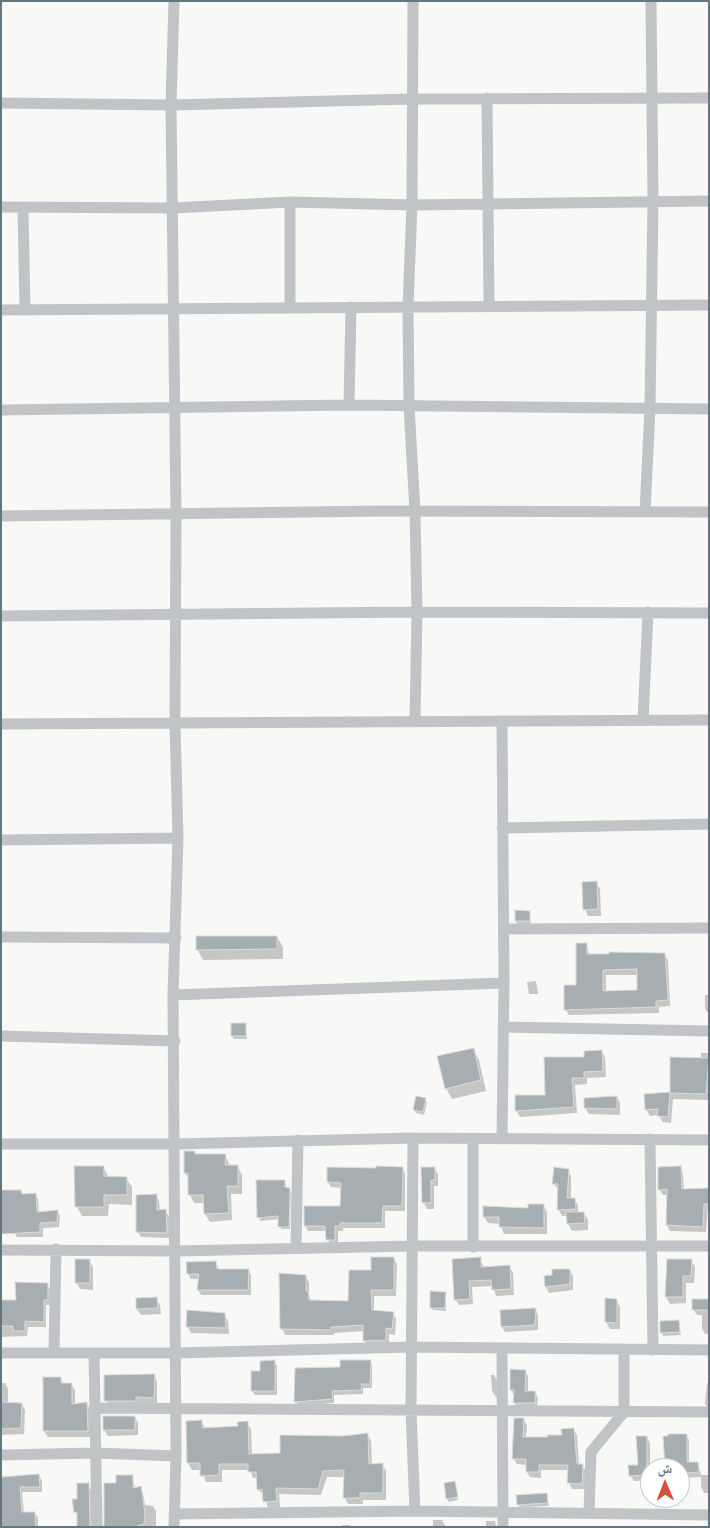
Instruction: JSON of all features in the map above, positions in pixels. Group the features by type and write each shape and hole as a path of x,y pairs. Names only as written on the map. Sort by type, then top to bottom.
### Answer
{"street":[{"path":"174,1 172,105 176,514 175,724 178,838 173,994 176,1144 176,1456 174,1527"},
{"path":"413,1 411,99 412,205 408,307 409,406 416,511 418,612 414,720"},
{"path":"645,512 650,408 653,201 652,1"},
{"path":"1,103 172,105 487,98 709,98"},
{"path":"487,98 489,306"},
{"path":"1,208 173,208 290,202 412,205 709,201"},
{"path":"290,202 290,306"},
{"path":"23,208 25,310"},
{"path":"1,310 290,306 709,306"},
{"path":"349,405 351,306"},
{"path":"1,410 349,405 709,409"},
{"path":"1,516 416,511 709,512"},
{"path":"1,616 418,612 709,613"},
{"path":"643,720 648,612"},
{"path":"1,724 175,724 414,720 709,720"},
{"path":"502,721 504,929 502,1139"},
{"path":"502,828 709,824"},
{"path":"1,840 178,838"},
{"path":"504,929 709,928"},
{"path":"1,938 176,938"},
{"path":"173,994 504,983"},
{"path":"503,1027 709,1031"},
{"path":"1,1036 175,1041"},
{"path":"1,1144 176,1144 414,1138 473,1140 709,1140"},
{"path":"414,1138 411,1411 415,1511"},
{"path":"650,1139 653,1350"},
{"path":"296,1248 298,1140"},
{"path":"472,1247 473,1140"},
{"path":"1,1250 176,1251 413,1246 709,1246"},
{"path":"54,1353 56,1250"},
{"path":"1,1354 176,1353 411,1347 709,1350"},
{"path":"502,1349 503,1527"},
{"path":"589,1513 591,1452 624,1412 624,1350"},
{"path":"94,1353 97,1527"},
{"path":"94,1408 411,1411 502,1409 709,1412"},
{"path":"1,1455 95,1453 176,1456"},
{"path":"174,1514 415,1511 709,1515"}],"building":[{"path":"597,881 598,909 583,910 582,882"},
{"path":"515,910 530,911 530,921 515,921"},
{"path":"196,936 277,936 277,949 196,950"},
{"path":"576,943 587,943 587,954 609,954 609,952 665,953 668,1000 656,1001 656,1007 564,1010 564,985 576,985","holes":["637,969 637,990 603,991 603,970"]},
{"path":"231,1023 246,1023 246,1036 231,1036"},
{"path":"474,1048 481,1080 445,1089 437,1056"},
{"path":"602,1050 603,1071 584,1072 584,1078 572,1078 574,1107 515,1111 515,1095 545,1095 544,1057 584,1057 584,1051"},
{"path":"670,1057 709,1058 706,1094 670,1093 668,1117 657,1116 658,1109 645,1110 644,1094 670,1092"},
{"path":"416,1096 426,1098 423,1112 413,1110"},
{"path":"617,1096 617,1109 584,1108 584,1098"},
{"path":"184,1151 195,1151 195,1154 226,1154 225,1165 238,1165 238,1186 227,1186 229,1213 204,1214 203,1195 188,1195 188,1173 184,1173"},
{"path":"74,1166 104,1166 104,1176 127,1177 127,1195 104,1195 104,1207 75,1207"},
{"path":"376,1166 403,1167 402,1206 383,1206 382,1223 340,1223 340,1226 335,1226 335,1240 326,1240 325,1226 304,1226 304,1206 340,1206 341,1183 327,1182 327,1167 376,1168"},
{"path":"681,1166 682,1189 709,1188 709,1204 704,1204 703,1227 666,1225 667,1189 658,1190 658,1167"},
{"path":"421,1167 435,1167 435,1180 431,1180 431,1203 422,1203"},
{"path":"554,1167 569,1169 567,1198 575,1198 576,1209 557,1210 558,1184 552,1184"},
{"path":"256,1180 285,1180 285,1187 290,1188 289,1227 278,1227 278,1216 257,1218"},
{"path":"1,1190 21,1190 22,1194 36,1193 37,1212 58,1210 57,1222 40,1223 40,1232 1,1234"},
{"path":"157,1194 157,1210 166,1209 167,1233 136,1232 136,1195"},
{"path":"528,1204 544,1204 544,1228 499,1227 499,1217 483,1217 483,1206 528,1208"},
{"path":"566,1212 584,1212 585,1223 567,1224"},
{"path":"371,1257 394,1257 394,1290 371,1290 372,1310 394,1312 392,1329 386,1328 386,1340 363,1341 363,1325 331,1327 331,1330 280,1329 279,1273 306,1275 306,1291 308,1291 309,1300 348,1301 349,1270 371,1270"},
{"path":"481,1257 481,1267 510,1265 511,1289 492,1290 491,1280 469,1281 470,1299 454,1300 452,1259"},
{"path":"75,1259 90,1259 90,1283 75,1283"},
{"path":"667,1259 692,1259 691,1276 683,1276 683,1297 665,1297"},
{"path":"216,1261 217,1269 249,1269 248,1290 197,1290 199,1274 187,1274 186,1262"},
{"path":"552,1269 570,1269 570,1284 545,1287 544,1276 552,1275"},
{"path":"15,1282 48,1283 48,1300 44,1300 44,1322 25,1321 25,1331 13,1331 13,1326 1,1326 1,1300 16,1300"},
{"path":"430,1291 446,1292 445,1308 430,1308"},
{"path":"157,1297 158,1308 136,1309 136,1298"},
{"path":"605,1298 617,1299 617,1323 605,1322"},
{"path":"692,1299 709,1299 709,1310 692,1310"},
{"path":"536,1308 535,1325 501,1327 500,1310"},
{"path":"187,1310 225,1313 226,1328 186,1327"},
{"path":"679,1320 680,1332 660,1333 660,1321"},
{"path":"275,1360 275,1391 251,1391 251,1371 260,1371 260,1361"},
{"path":"340,1360 371,1360 370,1384 361,1384 362,1390 332,1391 333,1399 294,1402 295,1368 340,1367"},
{"path":"510,1369 526,1370 525,1391 535,1391 535,1403 513,1403 514,1390 510,1390"},
{"path":"155,1374 154,1398 136,1397 136,1401 104,1401 104,1375"},
{"path":"43,1377 61,1377 61,1383 72,1383 72,1404 87,1402 88,1431 43,1431"},
{"path":"1,1402 22,1403 21,1428 1,1429"},
{"path":"103,1416 135,1416 135,1430 103,1430"},
{"path":"514,1418 524,1418 523,1437 562,1435 561,1429 574,1428 577,1464 583,1464 582,1484 567,1483 568,1465 539,1465 539,1472 526,1472 526,1459 512,1459"},
{"path":"202,1420 202,1428 238,1426 237,1422 248,1421 249,1454 280,1453 280,1435 343,1436 368,1433 369,1464 383,1463 383,1493 360,1493 360,1498 343,1498 344,1470 323,1471 318,1489 276,1488 277,1501 263,1502 262,1489 257,1490 256,1472 248,1472 248,1464 219,1464 219,1475 200,1476 200,1463 187,1463 186,1421"},
{"path":"668,1434 687,1434 687,1458 664,1458 663,1436 668,1436"},
{"path":"636,1436 647,1436 647,1458 640,1458 640,1475 629,1476 628,1465 638,1465"},
{"path":"690,1462 698,1462 699,1472 690,1473"},
{"path":"39,1474 40,1487 20,1487 22,1512 35,1512 36,1527 1,1527 1,1477"},
{"path":"116,1475 133,1475 133,1488 141,1486 145,1513 144,1524 133,1527 104,1527 104,1483 116,1483"},
{"path":"455,1481 458,1497 446,1499 444,1483"},
{"path":"77,1483 89,1483 90,1527 77,1527 77,1512 74,1513 72,1499 77,1499"},
{"path":"547,1493 548,1503 517,1505 516,1495"}]}
